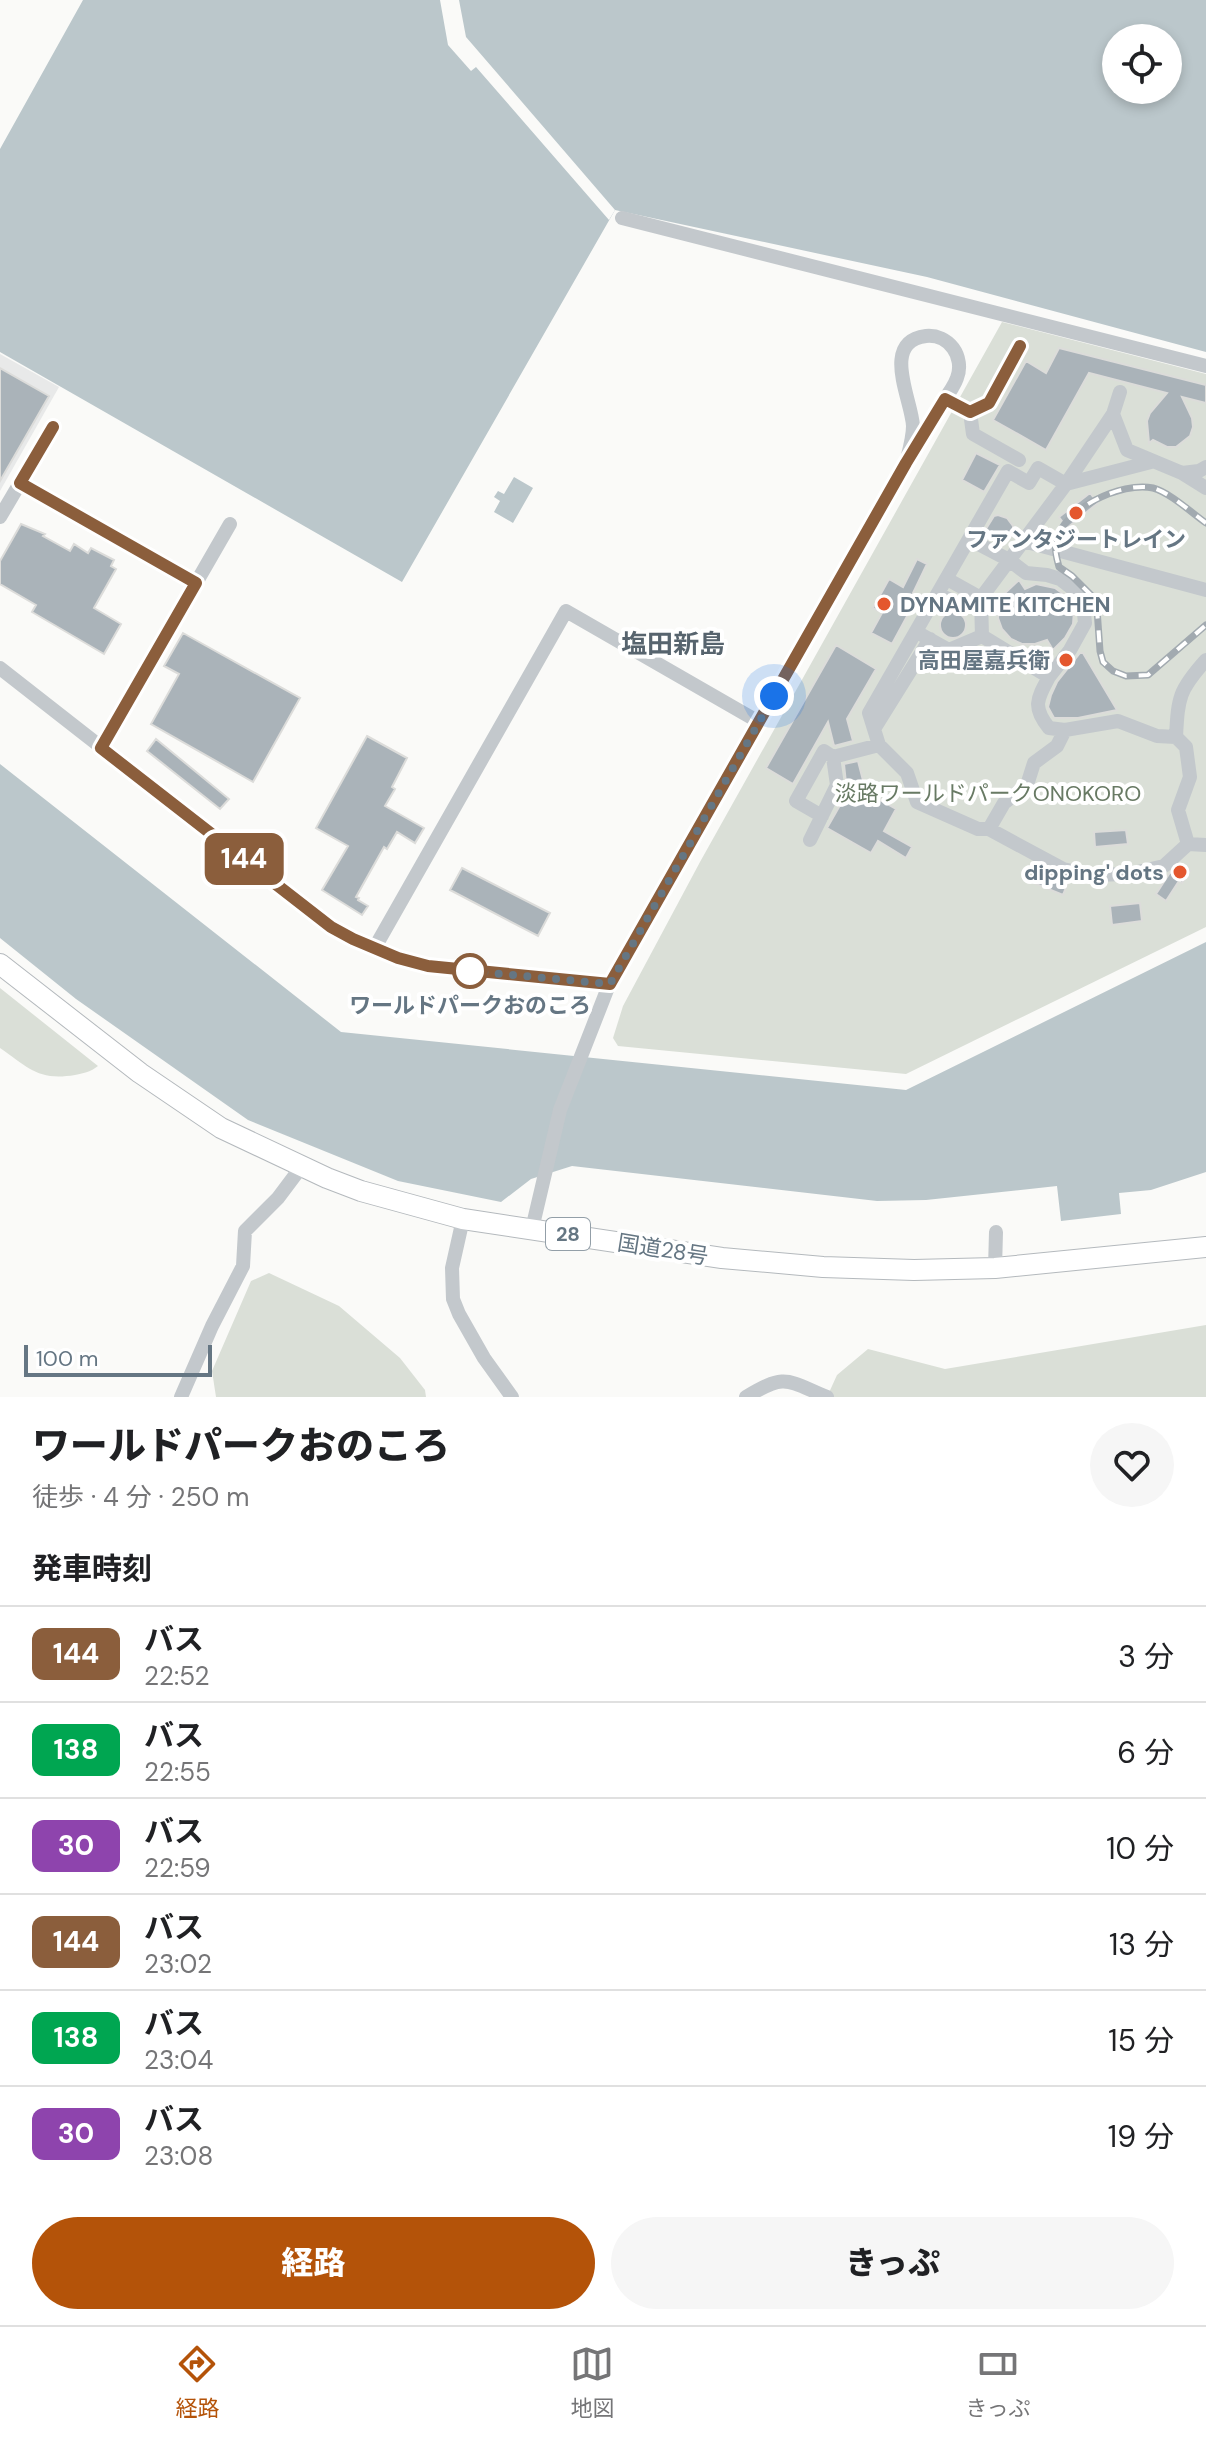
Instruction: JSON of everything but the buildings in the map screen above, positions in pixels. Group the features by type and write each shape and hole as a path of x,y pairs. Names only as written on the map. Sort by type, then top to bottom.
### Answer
{"highway":[{"name":"国道28号","path":"0,964 191,1110 248,1142 361,1191 463,1219 784,1265 926,1270 995,1268 1206,1247"}],"street":[{"path":"622,218 1206,366"},
{"path":"532,1229 560,1110 610,984 958,377 957,356 951,345 939,337 918,338 906,347 900,361 913,431 906,463"},
{"path":"970,412 989,403 1020,346"},
{"path":"938,594 963,606 981,598 1066,484 1113,414 1120,392"},
{"path":"945,399 970,412"},
{"path":"970,412 973,434 1019,460"},
{"path":"1113,414 1127,450 1182,473 1206,488"},
{"path":"0,517 53,427"},
{"path":"1151,462 1066,484 1038,468 1029,483 1008,471 938,594 923,635 869,713 879,745 907,773 917,802 978,829 989,829 1063,869 1090,875 1129,874 1164,866 1188,844 1206,845"},
{"path":"1182,473 1206,467"},
{"path":"20,483 196,583"},
{"path":"101,748 230,524"},
{"path":"969,539 1009,560 1026,573 1060,579 1073,589 1083,604 1085,623 1037,698 1039,715 1049,728 1065,730 1118,721 1157,736 1176,737 1186,747 1190,777 1178,810 1188,844"},
{"path":"1023,541 1206,590"},
{"path":"947,579 981,598"},
{"path":"981,598 982,636"},
{"path":"374,949 566,611 759,722"},
{"path":"923,635 949,650 982,636"},
{"path":"982,636 1049,677"},
{"path":"1176,737 1177,702 1186,682 1206,660"},
{"path":"0,668 331,927 374,949 428,966 610,984"},
{"path":"989,829 1004,803 1027,785 1034,763 1055,749 1065,730"},
{"path":"833,757 879,745"},
{"path":"810,840 822,816 837,785 833,757 824,751 796,801 822,816"},
{"path":"181,1397 243,1266 245,1231 278,1198 302,1166"},
{"path":"463,1219 452,1268 453,1299 484,1358 512,1397"},
{"path":"995,1268 996,1232"},
{"path":"746,1397 767,1384 783,1380 827,1397"}],"shaded area":[{"path":"83,0 1206,0 1206,352 927,277 615,210 402,582 0,352 0,149"},
{"path":"0,354 59,387 0,491"},
{"path":"514,477 533,488 513,523 494,512 500,501 494,497 498,491 504,494"},
{"path":"0,764 341,1032 906,1090 1206,942 1206,1172 1151,1190 1119,1193 1121,1214 1061,1221 1057,1186 926,1200 877,1201 572,1166 531,1179 501,1202 398,1181 248,1120 76,999 0,938"}],"green space":[{"name":"淡路ワールドパークONOKORO","path":"1002,322 1206,374 1206,927 906,1074 618,1046 613,1038 623,1006 700,862"},
{"path":"0,988 98,1066 79,1074 52,1076 34,1071 0,1048"},
{"path":"269,1273 339,1306 400,1358 425,1390 426,1397 216,1397 212,1371 251,1281"},
{"path":"1206,1325 1206,1397 827,1397 837,1375 868,1349 945,1369"}],"pier":[{"path":"440,0 459,0 466,37 615,210 609,220 476,67 471,71 448,45"}],"railway":[{"path":"1206,523 1159,490 1140,487 1126,489 1110,493 1081,509 1061,530 1055,548 1059,567 1091,595 1097,609 1103,662 1113,671 1126,676 1148,675 1206,625"}],"bus line":[{"name":"144","path":"53,427 20,483 196,583 101,748 331,927 353,939 398,958 428,966 610,984 945,399 970,412 989,403 1020,346"}],"place":[{"name":"ファンタジートレイン","path":"1076,513"},
{"name":"DYNAMITE KITCHEN","path":"884,604"},
{"name":"高田屋嘉兵衛","path":"1066,660"},
{"name":"dipping' dots","path":"1180,872"},
{"name":"ワールドパークおのころ","path":"470,971"}],"district":[{"name":"塩田新島","path":"673,644"}],"route":[{"path":"470,971 610,984 774,696"}]}
